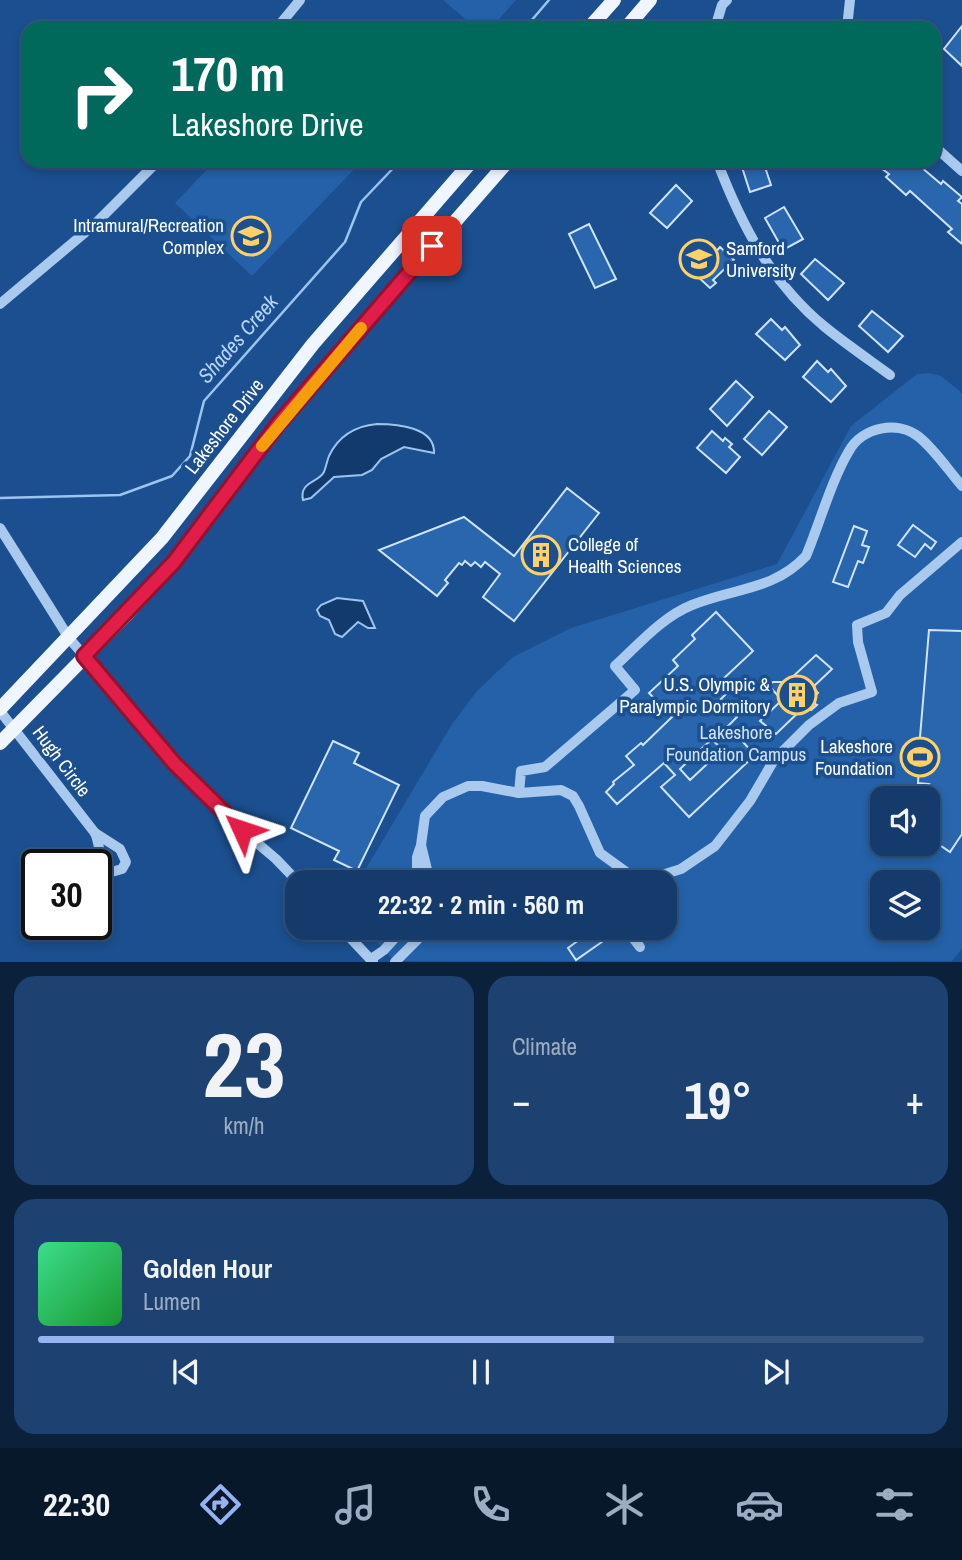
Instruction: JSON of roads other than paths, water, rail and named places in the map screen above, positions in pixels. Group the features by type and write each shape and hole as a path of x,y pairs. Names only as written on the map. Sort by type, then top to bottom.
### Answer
{"main road":[{"path":"595,21 614,0"},
{"path":"632,21 650,0"},
{"name":"Lakeshore Drive","path":"0,710 162,538 313,344 466,168"},
{"path":"0,743 174,562 279,423 502,168"},
{"path":"262,409 279,423"}],"street":[{"path":"283,21 300,0"},
{"path":"717,21 722,5 727,0"},
{"path":"848,21 850,0"},
{"path":"941,152 962,171"},
{"path":"0,304 94,225 151,168"},
{"path":"720,168 732,202 754,245 776,277 823,326 890,375"},
{"path":"519,793 521,771 545,767 635,690 615,666 672,615 691,605 781,578 794,569 806,556 849,449 868,433 895,426 908,430 920,437 962,486"},
{"path":"0,528 69,638 84,656 174,763 224,815 287,870"},
{"path":"677,870 715,846 750,801 774,760 808,725 839,703 872,692 858,642 857,625 886,613 900,595 962,542"},
{"name":"Hugh Circle","path":"0,710 95,833"},
{"path":"417,870 425,816 443,797 468,786 482,786 519,793 561,790 573,796 600,853 619,870"},
{"path":"421,845 427,870"},
{"path":"353,940 372,960 393,940"},
{"path":"394,961 417,940"},
{"path":"634,940 640,947"}],"waterway":[{"name":"Shades Creek","path":"531,21 549,0"},
{"name":"Shades Creek","path":"0,498 120,495 172,476 190,456 204,401 345,242 361,202 393,168"}],"place":[{"name":"Intramural/Recreation Complex","path":"251,236"},
{"name":"Samford University","path":"699,259"},
{"name":"College of Health Sciences","path":"541,555"},
{"name":"U.S. Olympic & Paralympic Dormitory","path":"797,695"},
{"name":"Lakeshore Foundation","path":"920,757"}],"park label":[{"name":"Lakeshore Foundation Campus","path":"736,743"}]}
